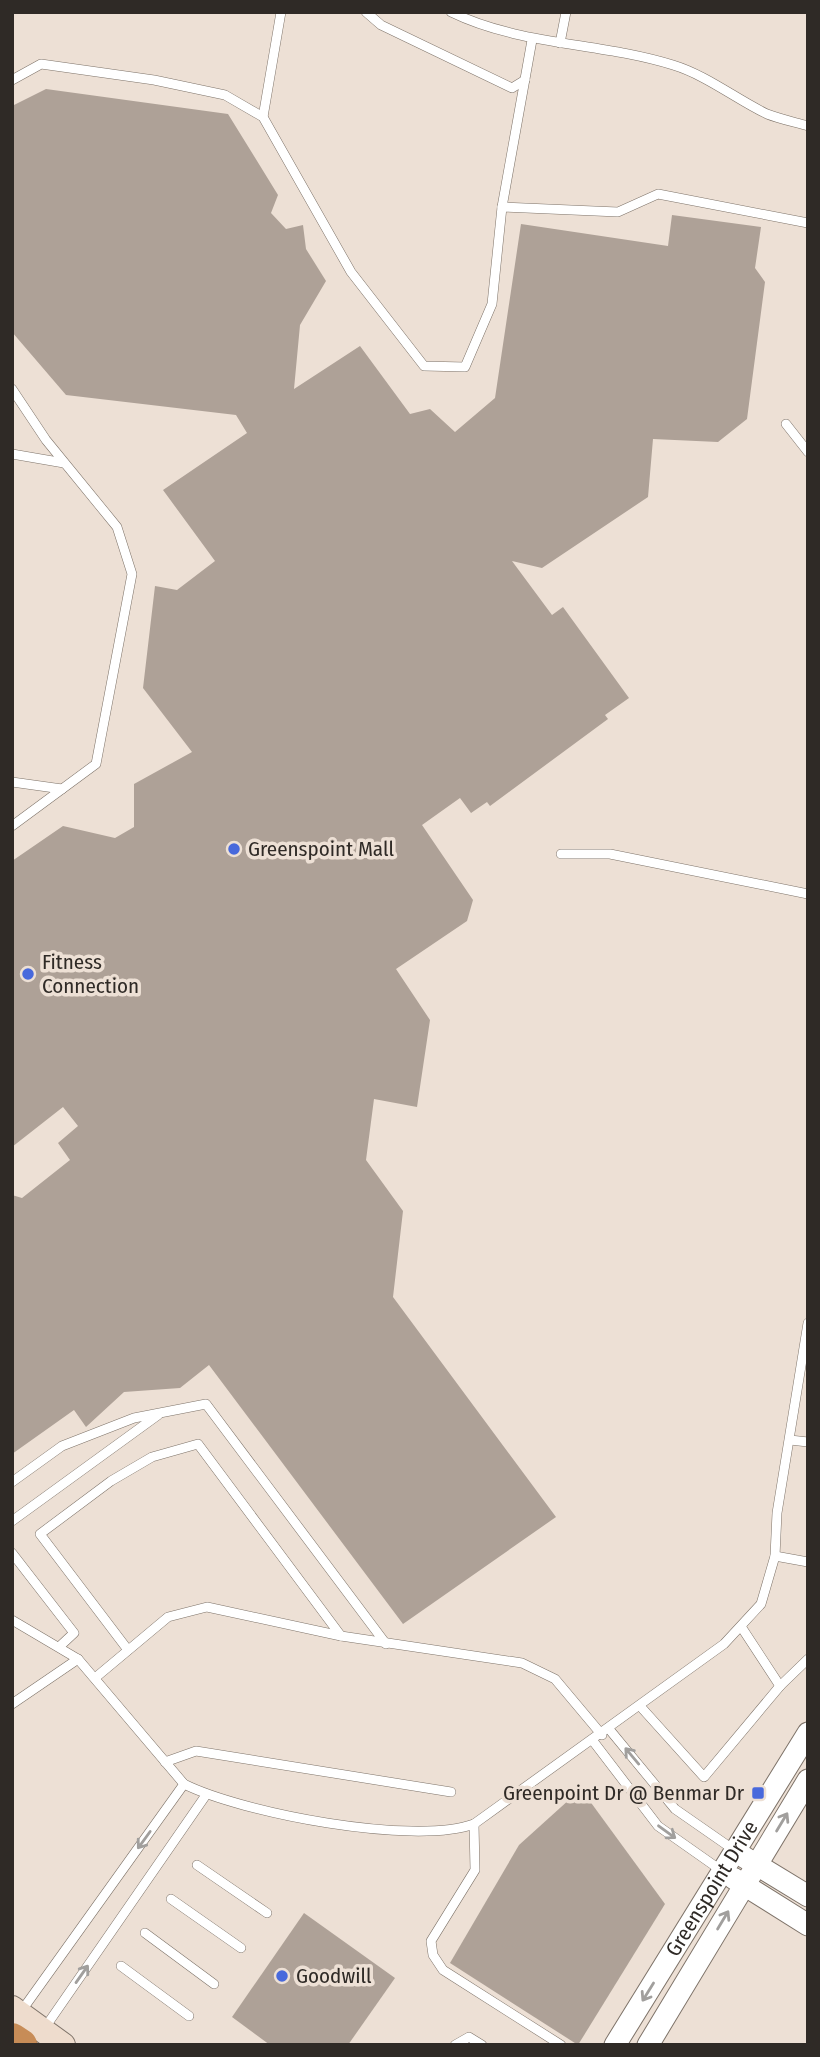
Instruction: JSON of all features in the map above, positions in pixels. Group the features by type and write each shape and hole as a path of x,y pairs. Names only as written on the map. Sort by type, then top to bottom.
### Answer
{"highway":[{"path":"15,2020 42,2040"}],"street":[{"name":"Greenspoint Drive","path":"615,2045 808,1733"},
{"name":"Greenspoint Drive","path":"648,2045 808,1780"},
{"path":"735,1851 808,1896"},
{"path":"722,1871 808,1925"}],"lane":[{"path":"263,117 281,12"},
{"path":"366,12 382,25 512,88 525,80"},
{"path":"451,12 474,24 532,40 609,50 675,65 769,115 808,127"},
{"path":"560,43 566,12"},
{"path":"13,79 41,64 154,80 225,95 263,117 282,146 351,272 424,366 465,367 492,304 502,207 532,40"},
{"path":"502,207 618,212 658,194 808,223"},
{"path":"12,389 64,463 117,527 132,573 96,764 12,826"},
{"path":"786,424 808,452"},
{"path":"12,454 64,463"},
{"path":"12,782 62,789"},
{"path":"561,854 610,854 808,894"},
{"path":"12,1620 78,1659 184,1784 206,1795 273,1813 408,1834 461,1829 474,1824 606,1732 724,1644 742,1628 761,1604 775,1556 777,1513 808,1324"},
{"path":"12,1482 62,1446 134,1418 206,1404 386,1644"},
{"path":"12,1521 162,1412"},
{"path":"790,1440 808,1442"},
{"path":"128,1650 40,1534 111,1481 152,1457 198,1444 341,1636"},
{"path":"12,1553 74,1633 59,1647"},
{"path":"775,1556 808,1562"},
{"path":"95,1678 168,1617 207,1607 341,1636 522,1663 555,1679 675,1809 735,1851"},
{"path":"742,1628 780,1686"},
{"path":"12,1704 78,1659"},
{"path":"640,1706 704,1777 780,1686 808,1659"},
{"path":"593,1741 658,1826 722,1871"},
{"path":"165,1762 196,1751 451,1792"},
{"path":"15,2020 184,1784"},
{"path":"42,2040 206,1795"},
{"path":"474,1824 475,1870 431,1941 433,1955 443,1970 561,2045"},
{"path":"197,1865 267,1913"},
{"path":"171,1899 241,1948"},
{"path":"145,1933 214,1984"},
{"path":"121,1966 189,2016"},
{"path":"455,2045 469,2037 478,2042"}],"building":[{"name":"Greenspoint Mall","path":"46,89 228,114 278,195 271,213 286,229 303,225 306,249 326,281 300,325 294,389 360,346 410,414 430,409 455,432 495,398 521,224 668,246 672,215 761,227 755,268 765,282 747,419 718,442 653,439 648,497 542,568 512,561 552,615 563,607 629,698 605,715 608,719 490,806 487,802 471,813 460,798 422,825 473,900 467,921 396,969 430,1020 417,1107 374,1099 366,1160 403,1211 393,1297 556,1517 403,1624 209,1365 180,1388 124,1392 86,1427 74,1410 12,1454 12,1195 22,1198 70,1160 58,1143 78,1126 63,1107 12,1147 12,861 63,826 115,838 134,827 134,784 192,752 143,688 155,586 177,590 215,561 163,490 247,433 236,415 66,395 12,332 12,106"},
{"path":"581,1789 665,1904 578,2045 450,1963 519,1845"},
{"path":"304,1913 395,1978 348,2045 270,2045 232,2017"}],"place":[{"name":"Greenspoint Mall","path":"234,849"},
{"name":"Fitness Connection","path":"28,974"},
{"name":"Greenpoint Dr @ Benmar Dr","path":"758,1793"},
{"name":"Goodwill","path":"282,1976"}]}
